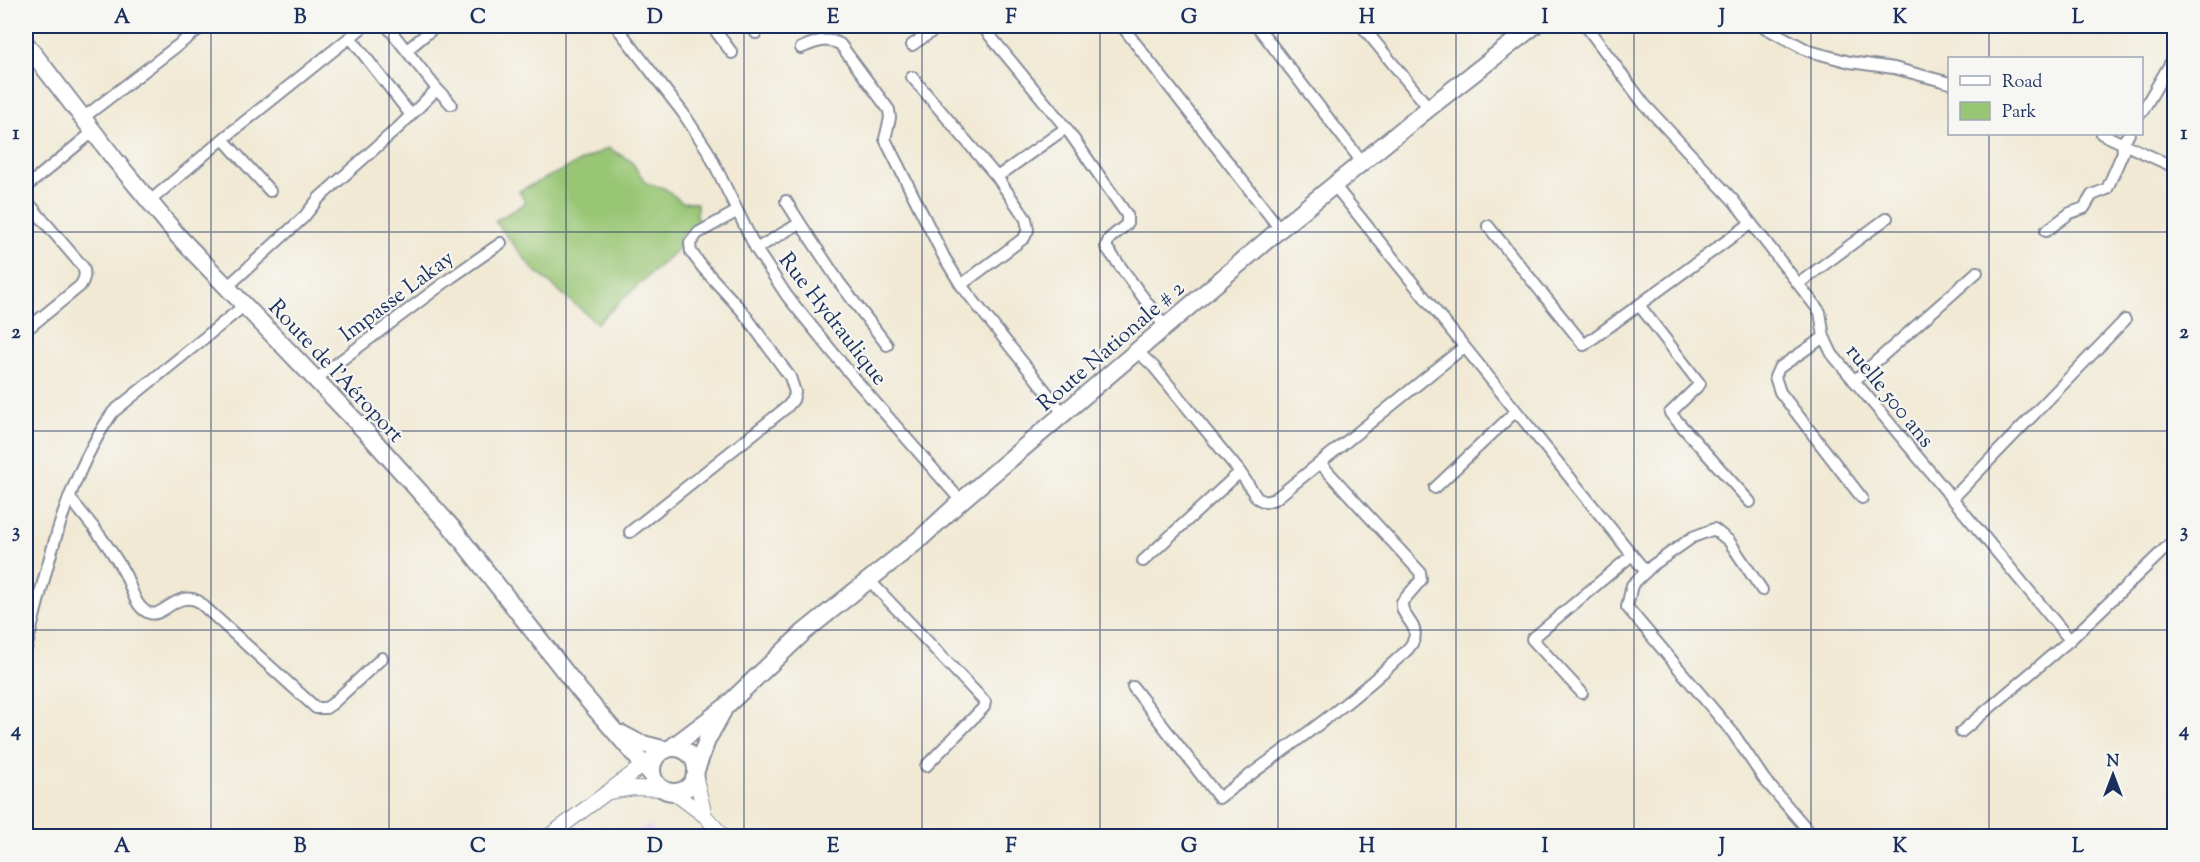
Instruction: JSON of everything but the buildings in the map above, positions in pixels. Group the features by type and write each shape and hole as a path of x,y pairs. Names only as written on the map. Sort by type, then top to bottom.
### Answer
{"main road":[{"name":"Route Nationale # 2","path":"666,750 724,708 804,632 920,539 961,501 1280,229 1428,108 1534,26"},
{"name":"Route de l’Aéroport","path":"26,44 178,236 367,433 453,529 580,691 658,780"},
{"name":"Route Nationale # 2","path":"695,772 707,740 724,708"},
{"name":"Route de l’Aéroport","path":"614,729 639,743 666,750"},
{"path":"705,816 690,755 681,750 666,750 653,763 658,780 705,816 723,837"},
{"path":"549,837 606,792 658,780 688,787 695,772"},
{"path":"606,792 634,788 658,780"}],"street":[{"path":"150,201 223,138 364,26"},
{"path":"387,26 451,104"},
{"path":"406,50 436,26"},
{"path":"712,26 732,53"},
{"path":"912,45 940,26"},
{"path":"982,26 1066,128 1127,214 1127,224 1107,243 1108,251 1165,327"},
{"path":"1122,26 1280,229"},
{"path":"1257,26 1362,162"},
{"path":"1362,26 1428,108"},
{"name":"ruelle 500 ans","path":"1586,26 1644,104 1682,142 1751,223 1820,312 1824,337 1832,354 2070,640"},
{"path":"1762,26 1809,51 1850,62 1894,68 1948,82"},
{"path":"26,187 88,125 197,27"},
{"name":"Rue Hydraulique","path":"623,28 708,151 756,249 787,296 848,371 961,501"},
{"path":"350,37 410,114"},
{"path":"801,48 823,39 840,44 889,110 890,118 885,139 944,257 961,285 1064,414"},
{"path":"2143,110 2175,57"},
{"path":"912,77 997,177 1026,219 1027,235 961,285"},
{"path":"227,287 304,217 319,198 399,127 437,89"},
{"path":"997,177 1066,128"},
{"path":"2108,135 2125,138 2175,167"},
{"path":"223,138 270,191"},
{"path":"2046,231 2070,213 2084,207 2092,195 2107,189 2123,152 2125,138"},
{"path":"1334,185 1646,572"},
{"path":"26,200 83,267 85,276 80,286 26,330"},
{"path":"786,201 840,282 887,345"},
{"path":"630,532 793,400 794,384 767,342 692,252 690,243 698,233 736,212"},
{"path":"1798,284 1887,218"},
{"path":"756,249 801,223"},
{"path":"1488,226 1584,345 1751,223"},
{"name":"Impasse Lakay","path":"315,379 501,243"},
{"path":"1854,381 1977,272"},
{"path":"26,650 44,572 69,497 100,431 113,412 245,305"},
{"path":"1639,305 1700,384 1670,413 1750,502"},
{"path":"1952,499 2126,320"},
{"path":"1824,337 1779,368 1775,377 1780,392 1862,498"},
{"path":"1137,351 1154,367 1240,472 1257,498 1270,501 1464,347"},
{"path":"1435,488 1516,411"},
{"path":"1132,687 1219,798 1366,688 1411,645 1415,632 1414,626 1403,612 1402,602 1421,580 1420,572 1320,463"},
{"path":"1143,561 1240,472"},
{"path":"69,497 117,559 144,611 149,614 158,612 183,598 190,597 198,601 316,708 326,708 332,704 382,658"},
{"path":"1762,590 1729,541 1714,529 1693,537 1646,572 1632,585 1627,607 1733,733 1764,779 1813,837"},
{"path":"1961,732 2070,640 2175,540"},
{"path":"1582,693 1532,639 1632,555"},
{"path":"868,580 985,702 984,707 926,766"}],"shaded area":[{"path":"649,825 660,836 626,836"}],"green space":[{"path":"608,148 631,161 646,183 664,188 682,202 697,203 697,225 680,235 678,249 597,323 532,268 495,221 526,203 519,191"}]}
